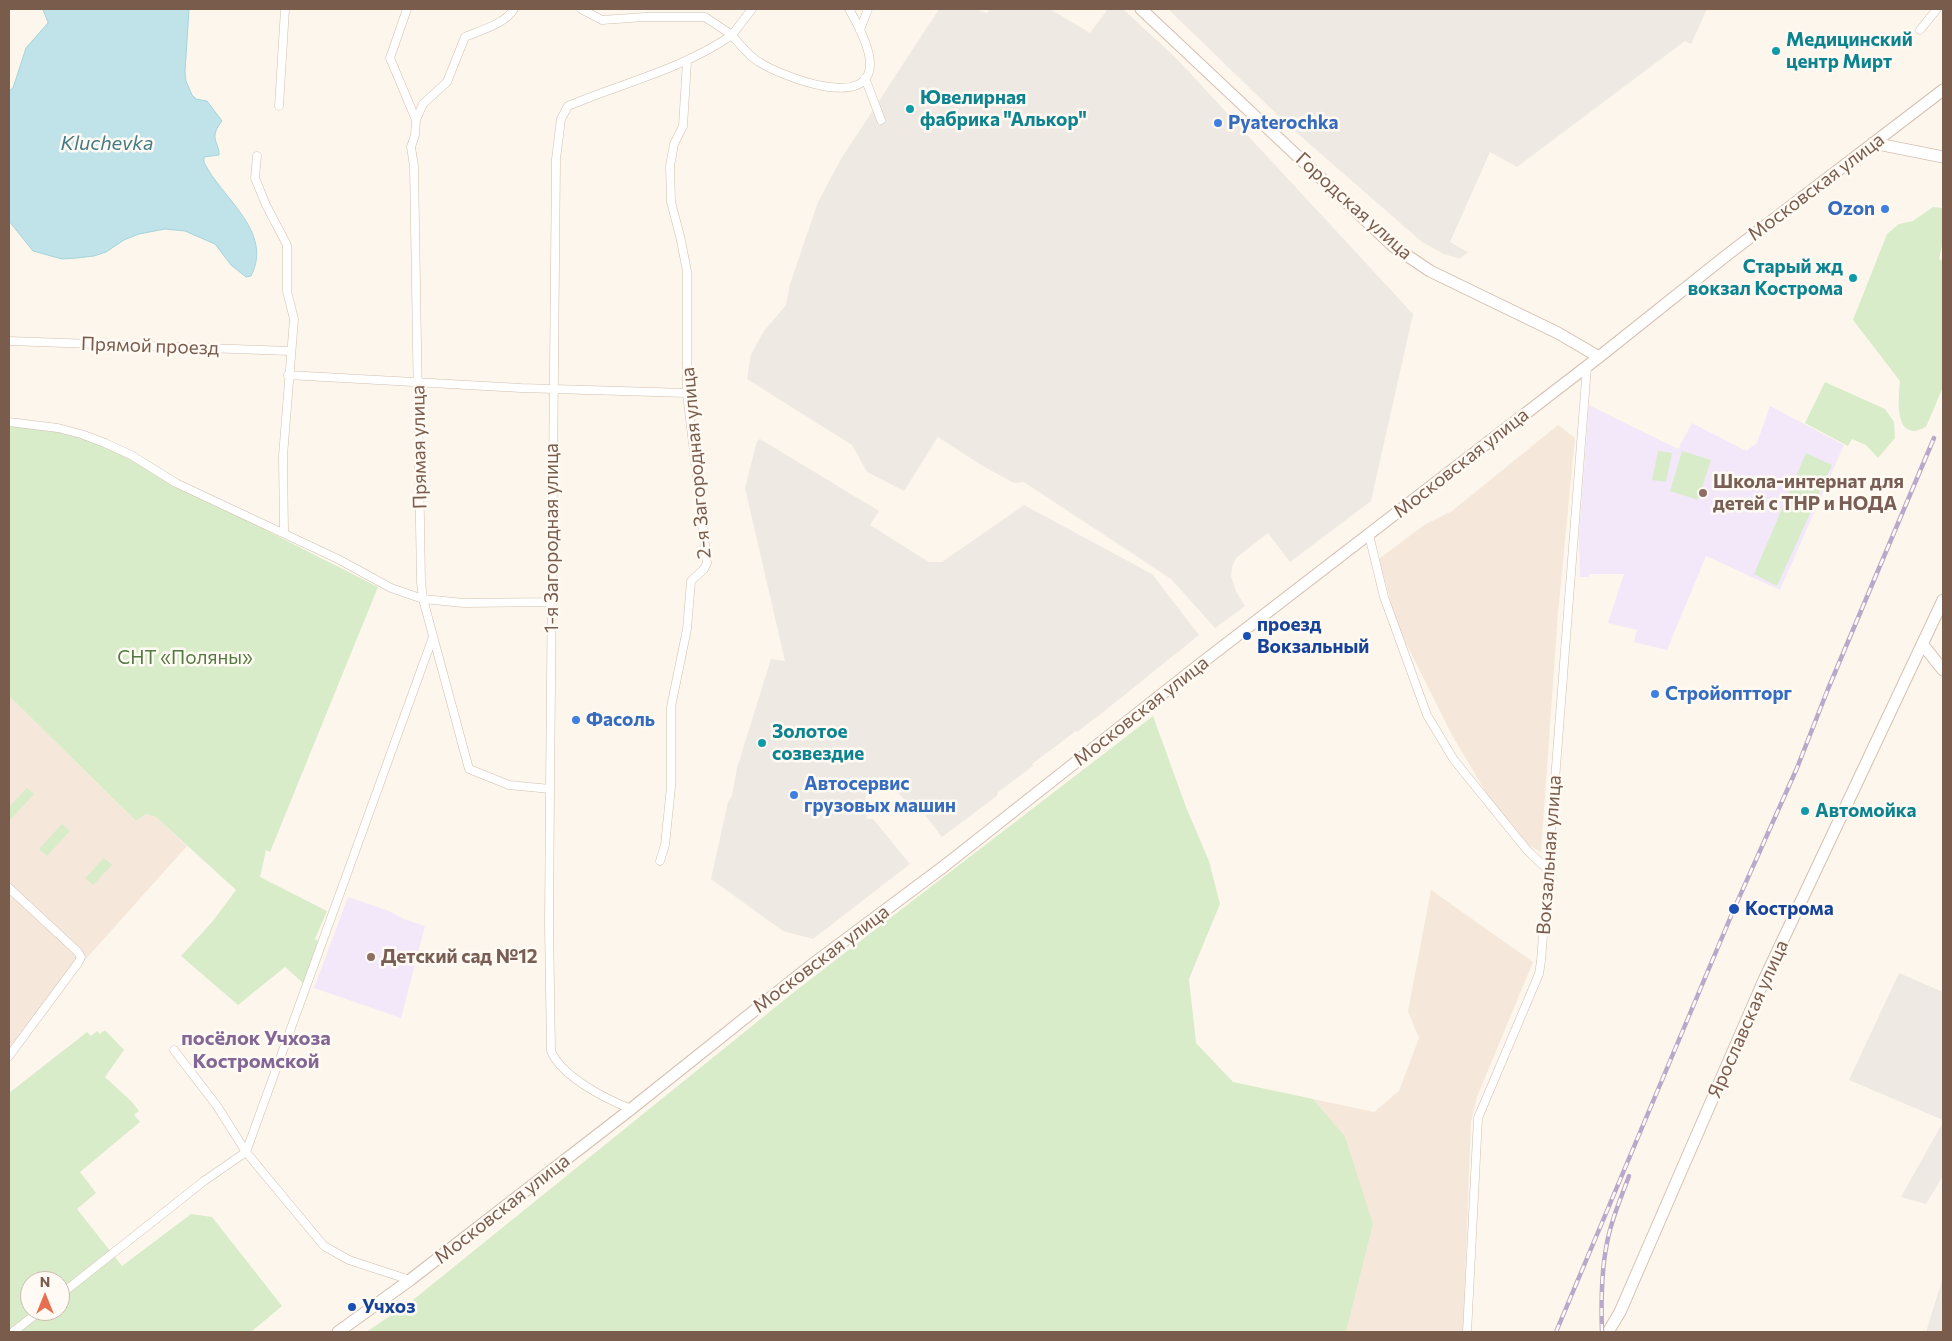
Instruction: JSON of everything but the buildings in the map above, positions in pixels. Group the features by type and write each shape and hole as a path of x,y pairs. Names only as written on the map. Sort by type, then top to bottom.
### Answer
{"main road":[{"name":"Городская улица","path":"1146,11 1393,246 1430,271 1558,333 1599,357"},
{"name":"Московская улица","path":"338,1332 410,1280 631,1109 809,967 943,867 1156,698 1943,90"},
{"path":"1873,143 1943,156"},
{"name":"Ярославская улица","path":"1608,1332 1624,1303 1764,980 1943,600"},
{"path":"1923,645 1943,670"}],"street":[{"path":"279,106 285,9"},
{"path":"407,9 390,58 416,120"},
{"path":"416,120 423,104 447,82 465,37 510,16 514,9"},
{"path":"581,9 602,20 645,17 705,17 732,35 758,62 790,77 835,89 854,87 865,78 870,62 860,30 850,9"},
{"name":"1-я Загородная улица","path":"631,1109 604,1097 581,1083 554,1057 551,1051 549,925 556,159 561,118 568,106 687,61 714,48 732,35 752,9"},
{"path":"860,30 868,9"},
{"path":"1920,30 1937,9"},
{"name":"2-я Загородная улица","path":"660,861 665,845 672,788 671,707 687,628 691,581 704,569 707,563 687,393 687,271 671,202 670,166 674,144 683,126 687,61"},
{"path":"865,78 881,120"},
{"name":"Прямая улица","path":"416,120 415,135 411,147 414,166 421,582 423,600 468,769 509,785 550,789"},
{"path":"257,156 255,178 266,205 287,245 287,291 294,318 283,456 284,533"},
{"name":"Прямой проезд","path":"9,341 290,351"},
{"name":"Вокзальная улица","path":"1467,1332 1478,1118 1539,974 1587,366"},
{"path":"288,375 553,389 687,393"},
{"path":"9,422 58,428 89,437 131,455 176,482 338,559 390,588 423,600 464,603 551,602"},
{"path":"1368,535 1384,597 1427,715 1454,760 1471,782 1527,850 1548,870"},
{"path":"70,1287 204,1181 246,1152 433,636"},
{"path":"9,888 78,952 81,957 9,1056"},
{"path":"174,1050 217,1106 246,1152 324,1246 349,1260 410,1280"},
{"path":"13,1332 27,1321"}],"shaded area":[{"path":"939,9 975,9 987,13 990,9 1050,9 1090,33 1108,9 1123,9 1177,59 1413,314 1371,501 1290,562 1268,533 1236,558 1231,576 1236,591 1245,606 1215,628 1171,579 1024,482 1014,483 981,465 938,437 904,491 867,472 852,445 747,379 751,354 764,331 786,305 790,284 818,202 841,159"},
{"path":"1168,9 1707,9 1691,44 1685,41 1517,167 1490,152 1450,242 1468,252 1460,259 1444,254 1422,242 1289,126"},
{"name":"Школа-интернат для детей с ТНР и НОДА","path":"1589,405 1678,449 1692,423 1746,451 1757,443 1770,406 1844,445 1780,590 1706,556 1667,650 1634,642 1637,630 1608,623 1624,574 1589,574 1589,577 1580,577 1579,535"},
{"path":"1558,425 1575,438 1558,613 1541,852 1525,843 1494,806 1452,735 1397,625 1379,559 1424,525 1452,511"},
{"path":"760,439 879,511 870,525 929,562 942,562 1024,505 1152,574 1199,635 1102,713 1032,764 1033,766 997,793 998,795 942,837 922,811 917,812 886,781 865,797 868,813 866,819 873,819 910,864 813,939 783,931 711,879 728,802 732,796 737,768 771,659 785,661 745,488 757,441"},
{"path":"9,696 136,821 146,814 156,817 187,846 85,960 9,1063"},
{"path":"1431,890 1533,962 1477,1097 1471,1122 1463,1332 1346,1332 1373,1224 1313,1099 1374,1112 1399,1091 1419,1038 1408,1011"},
{"name":"Детский сад №12","path":"348,897 425,926 401,1018 314,988"},
{"path":"1899,973 1943,992 1943,1120 1849,1080"},
{"path":"1943,1122 1943,1176 1926,1204 1901,1197"},
{"path":"1943,1277 1943,1332 1926,1332"}],"green space":[{"path":"1933,207 1943,208 1943,241 1939,259 1943,261 1943,387 1926,427 1914,431 1903,425 1899,411 1900,381 1853,320 1887,234 1899,224 1913,221"},
{"path":"1825,382 1885,409 1894,422 1895,438 1878,458 1866,445 1852,439 1848,446 1805,423"},
{"name":"СНТ «Поляны»","path":"9,426 66,433 119,453 215,506 378,587 270,852 266,850 260,877 327,911 315,939 318,941 303,983 285,967 238,1005 181,956 212,922 236,890 156,817 146,814 136,821 9,696"},
{"path":"1658,451 1672,453 1666,482 1652,480"},
{"path":"1682,451 1711,460 1698,500 1670,491"},
{"path":"1806,453 1832,465 1777,586 1754,574"},
{"path":"1153,716 1186,807 1209,861 1220,904 1189,979 1196,1043 1233,1082 1313,1099 1345,1137 1373,1224 1346,1332 366,1332 408,1304 794,992"},
{"path":"27,788 34,794 11,819 9,817 9,807"},
{"path":"62,824 70,831 47,856 39,849"},
{"path":"104,858 112,865 93,885 85,878"},
{"path":"105,1030 124,1050 105,1077 139,1111 134,1115 140,1122 80,1172 96,1193 77,1209 122,1266 191,1214 212,1217 282,1306 251,1332 9,1332 9,1093 87,1032 91,1036 97,1031 100,1034"}],"water":[{"name":"Kluchevka","path":"43,9 189,9 186,81 192,95 196,99 207,101 222,121 215,134 219,155 204,157 204,162 251,230 256,244 256,260 251,276 246,277 231,265 215,244 185,231 165,229 139,234 124,240 106,252 94,256 62,259 33,251 9,221 9,91 13,88 26,48 48,23"}],"railway":[{"path":"1556,1332 1734,909 1797,768 1828,689 1934,438"},
{"path":"1602,1332 1602,1288 1605,1254 1616,1209 1629,1176"}],"place":[{"name":"Медицинский центр Мирт","path":"1776,51"},
{"name":"Ювелирная фабрика \"Алькор\"","path":"910,109"},
{"name":"Pyaterochka","path":"1218,123"},
{"name":"Ozon","path":"1885,209"},
{"name":"Старый жд вокзал Кострома","path":"1853,278"},
{"name":"Школа-интернат для детей с ТНР и НОДА","path":"1703,493"},
{"name":"проезд Вокзальный","path":"1247,636"},
{"name":"Стройоптторг","path":"1655,694"},
{"name":"Фасоль","path":"576,720"},
{"name":"Золотое созвездие","path":"762,743"},
{"name":"Автосервис грузовых машин","path":"794,795"},
{"name":"Автомойка","path":"1805,811"},
{"name":"Кострома","path":"1734,909"},
{"name":"Детский сад №12","path":"371,957"},
{"name":"Учхоз","path":"352,1307"}],"district":[{"name":"посёлок Учхоза Костромской","path":"256,1050"}]}
